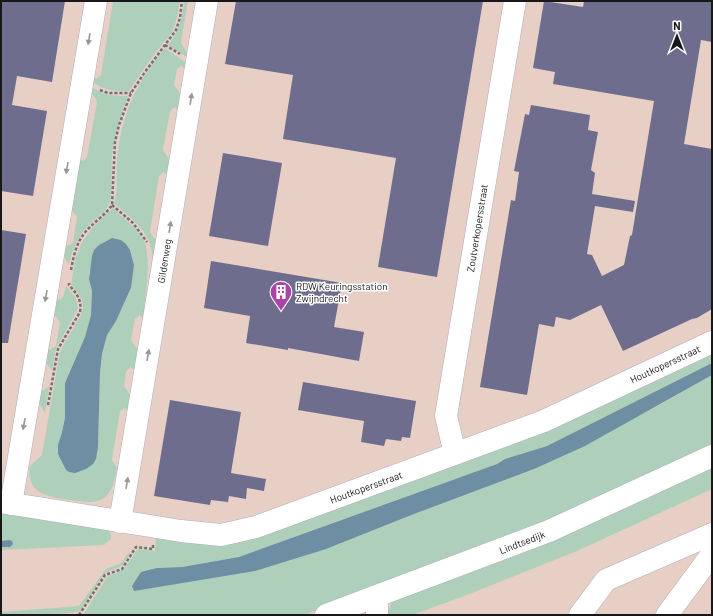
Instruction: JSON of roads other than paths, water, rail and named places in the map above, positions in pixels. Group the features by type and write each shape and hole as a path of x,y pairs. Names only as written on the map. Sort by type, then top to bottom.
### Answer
{"street":[{"path":"6,503 96,1"},
{"name":"Gildenweg","path":"120,522 207,1"},
{"name":"Zoutverkopersstraat","path":"455,454 446,416 515,1"},
{"name":"Houtkopersstraat","path":"6,503 120,522 221,535 256,527 544,421 712,342"},
{"name":"Lindtsedijk","path":"326,615 375,606 549,531 712,456"},
{"path":"580,615 606,580 712,534"},
{"path":"668,615 712,554"}],"water":[{"path":"112,238 121,240 130,250 134,265 131,288 116,321 107,335 102,354 98,447 96,459 93,464 86,469 75,473 69,472 66,470 58,454 58,445 65,418 65,383 85,337 91,315 92,291 89,279 92,256 94,250 99,245"},
{"path":"712,363 712,375 585,446 534,469 326,549 255,571 134,591 132,586 141,572 157,568 182,567 239,557 497,464 505,459 547,446"},
{"path":"1,541 12,541 13,544 10,547 1,547"}],"place":[{"name":"RDW Keuringsstation Zwijndrecht","path":"281,312"}]}
